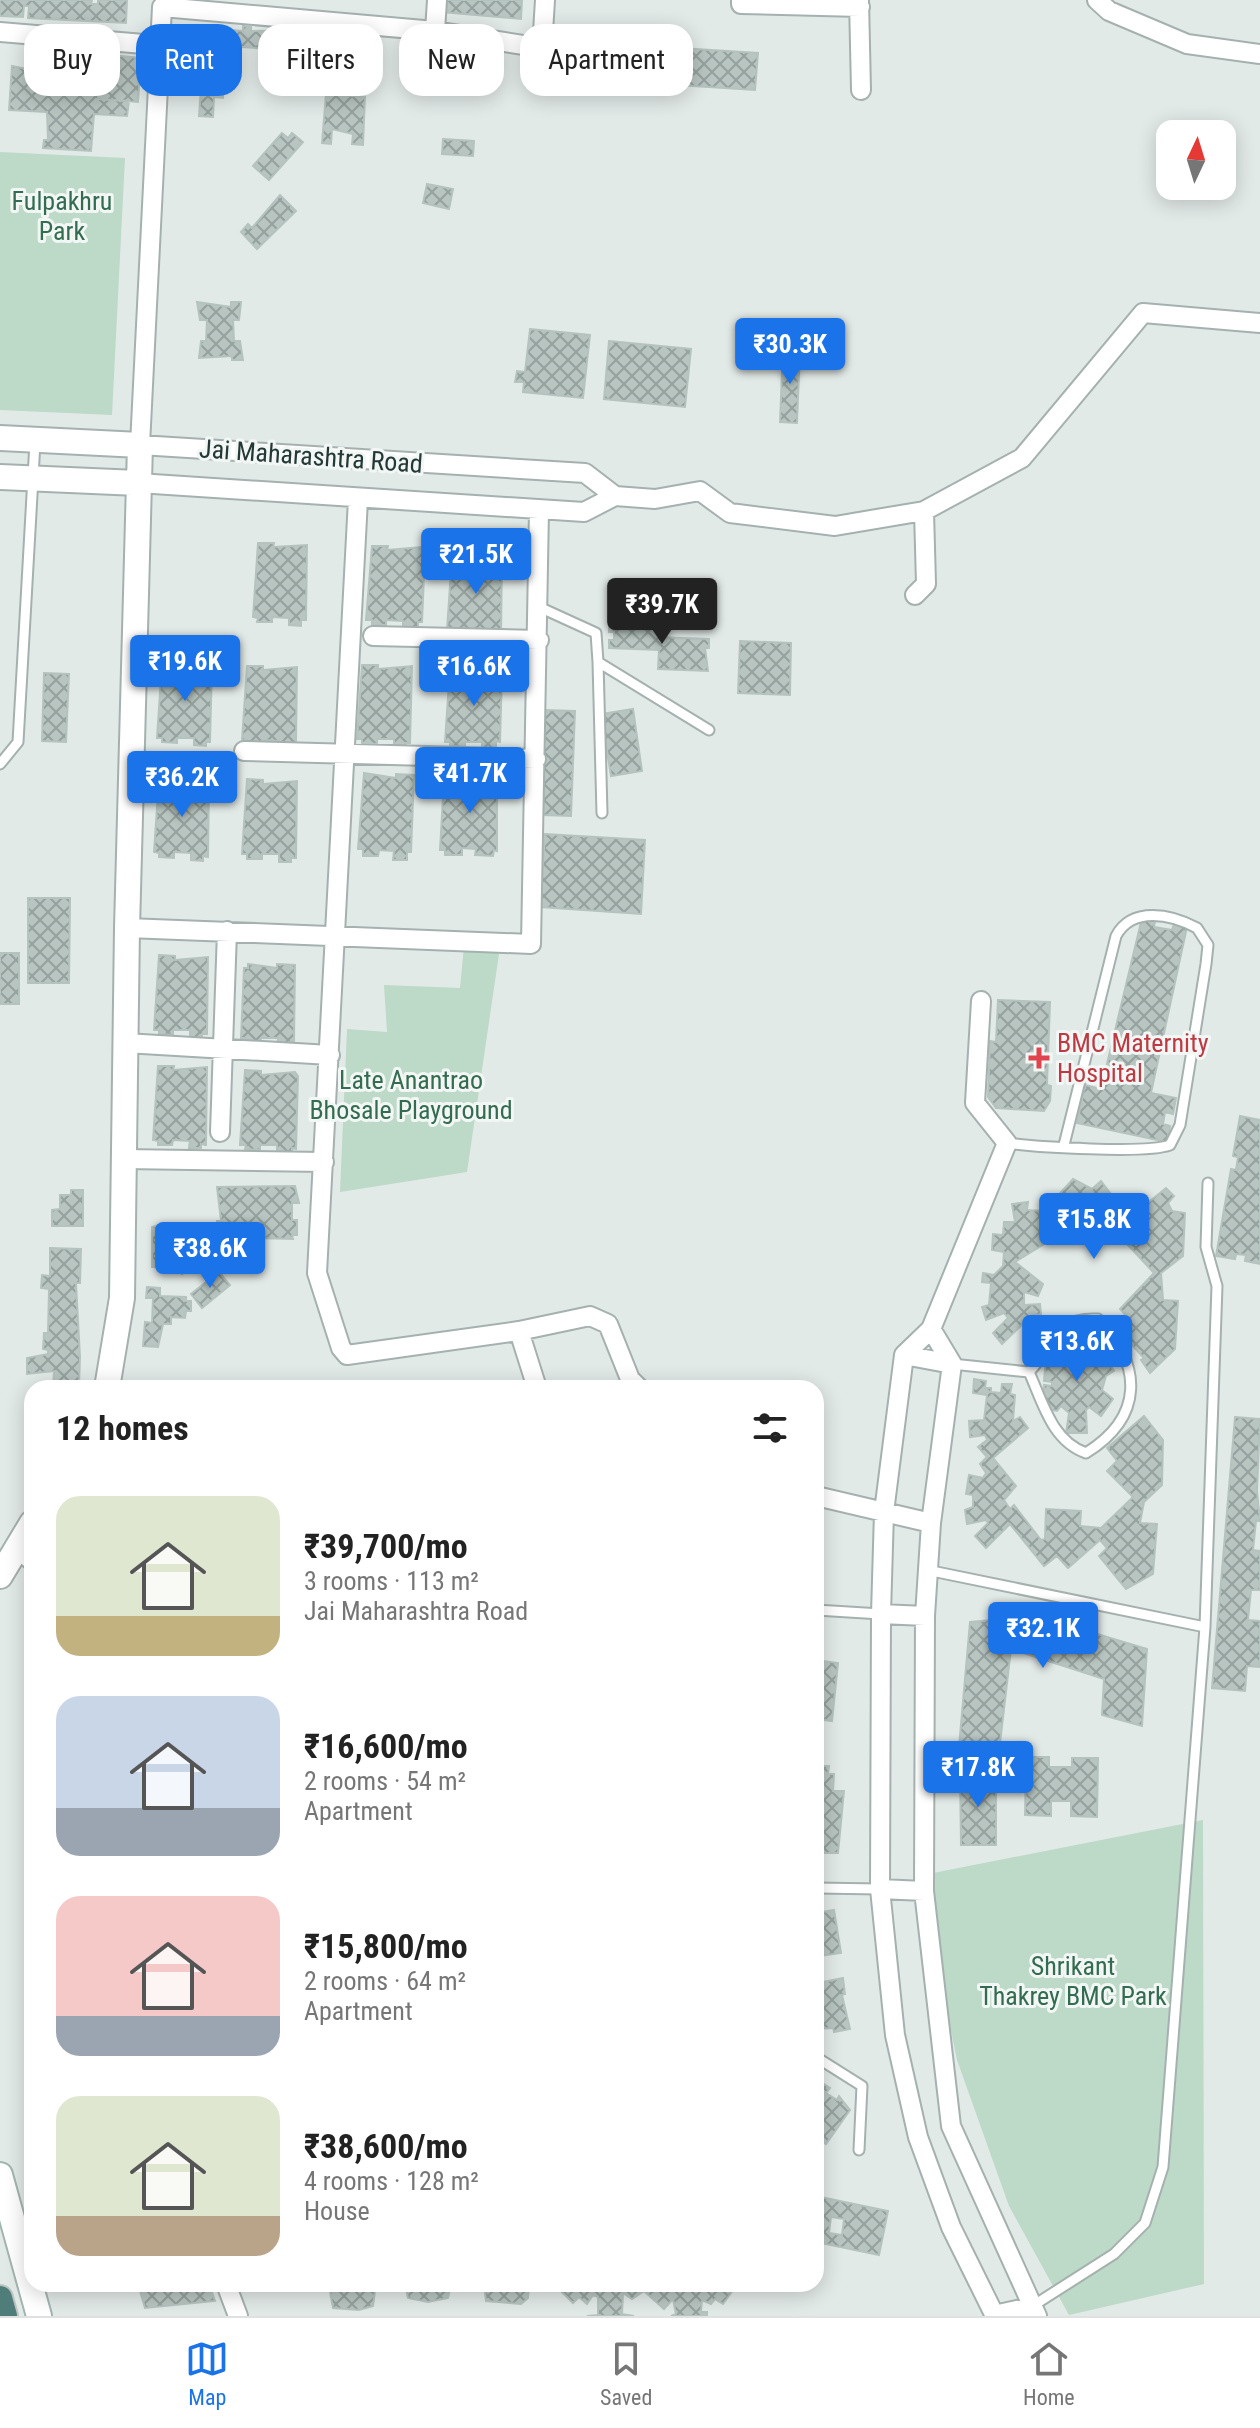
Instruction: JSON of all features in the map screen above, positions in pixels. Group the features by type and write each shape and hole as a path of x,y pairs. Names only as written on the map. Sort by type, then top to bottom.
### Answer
{"highway":[{"path":"0,2298 5,2316"}],"street":[{"path":"435,24 437,0"},
{"path":"504,42 542,48 545,0"},
{"path":"741,0 741,4 860,3 861,90"},
{"path":"1097,0 1109,11 1187,44 1260,54"},
{"path":"161,24 162,7 399,28"},
{"path":"0,32 136,43"},
{"path":"108,1380 122,1298 138,483 158,96"},
{"name":"Jai Maharashtra Road","path":"0,477 584,512 615,496 655,499 700,491 730,513 835,526 924,511 1022,458 1143,313 1260,323"},
{"name":"Jai Maharashtra Road","path":"0,438 585,473 615,496"},
{"path":"358,499 317,1273 341,1348 347,1355 519,1331 590,1316 608,1324 631,1380"},
{"path":"127,928 531,944 539,510"},
{"path":"915,595 926,584 924,511"},
{"path":"373,636 539,640"},
{"path":"244,751 536,759"},
{"path":"220,1132 227,931"},
{"path":"931,1329 952,1364 927,1570 924,1891 951,2126 1034,2312 994,2315 951,2227 918,2137 895,2035 880,1889 884,1512 904,1355 931,1329 1007,1143 975,1103 981,1001"},
{"path":"125,1043 330,1055"},
{"path":"124,1159 324,1162"},
{"path":"519,1331 534,1380"},
{"path":"904,1355 952,1364"},
{"path":"824,1498 931,1523"},
{"path":"0,1576 24,1554"},
{"path":"881,1614 925,1616"},
{"path":"880,1889 924,1891"},
{"path":"918,2137 951,2126"},
{"path":"0,2175 24,2262"},
{"path":"32,2292 39,2316"},
{"path":"229,2292 238,2316"}],"lane":[{"path":"0,764 18,742 36,440"},
{"path":"539,607 596,633 602,813"},
{"path":"598,662 709,730"},
{"path":"1007,1143 1031,1147 1064,1145 1159,1149 1170,1145 1177,1136 1208,945 1197,928 1147,915 1122,925 1116,936 1064,1145"},
{"path":"1034,2312 1114,2254 1145,2223 1163,2167 1205,1627 1217,1286 1206,1247 1208,1183"},
{"path":"1077,1318 1098,1319 1115,1336 1131,1368 1130,1398 1102,1443 1086,1453 1071,1447 1056,1431 1029,1372 1068,1322 1077,1318"},
{"path":"952,1364 1029,1372"},
{"path":"927,1570 1205,1627"},
{"path":"824,1610 881,1614"},
{"path":"824,1888 880,1889"},
{"path":"824,2062 862,2086 859,2150"}],"green space":[{"name":"Fulpakhru Park","path":"0,152 125,158 112,415 0,410"},
{"name":"Late Anantrao Bhosale Playground","path":"464,946 500,947 467,1172 340,1192 347,1029 387,1032 384,985 460,988"},
{"name":"Shrikant Thakrey BMC Park","path":"1203,1820 1204,2284 1069,2315 1009,2206 957,2060 935,1953 933,1873"}],"building":[{"path":"0,0 92,0 91,4 98,4 98,0 127,0 126,23 28,18 29,6 24,6 23,17 0,16"},
{"path":"443,0 522,0 521,19 442,12"},
{"path":"243,26 258,31 258,48 242,47"},
{"path":"693,49 758,53 755,90 693,86"},
{"path":"120,56 136,58 138,102 98,99 98,96 120,96"},
{"path":"12,66 24,68 24,96 98,96 98,99 129,101 127,116 94,114 91,151 43,148 44,140 48,140 47,112 9,110"},
{"path":"200,96 223,96 214,97 213,117 199,116"},
{"path":"326,96 365,97 363,145 352,144 353,134 332,129 331,144 322,143"},
{"path":"282,133 288,138 292,133 303,142 269,180 253,166"},
{"path":"443,139 474,141 473,156 442,154"},
{"path":"427,184 453,189 449,209 423,203"},
{"path":"280,195 296,211 257,249 241,232 248,224 252,228"},
{"path":"197,302 231,307 231,302 241,302 239,320 233,320 234,341 240,341 243,360 232,360 232,356 199,358 201,341 206,341 207,320 200,320"},
{"path":"530,329 590,335 583,398 523,392 524,382 515,382 517,371 525,372"},
{"path":"609,341 691,349 685,407 604,399"},
{"path":"783,348 800,349 797,423 780,422"},
{"path":"258,543 274,543 273,547 307,545 306,620 301,620 301,626 289,625 289,618 272,617 272,622 257,622 258,618 253,617"},
{"path":"372,546 388,546 387,550 421,547 421,552 425,552 422,622 418,622 418,629 403,628 403,621 386,620 386,625 372,625 372,620 366,620"},
{"path":"452,556 468,556 468,560 502,558 501,635 447,630"},
{"path":"609,623 659,624 658,637 709,639 709,648 705,648 708,671 658,669 659,650 609,648 614,632 609,632"},
{"path":"740,641 791,643 790,695 738,693"},
{"path":"162,663 212,665 210,742 206,742 206,746 194,745 194,738 177,738 177,743 162,742 162,738 157,738"},
{"path":"362,665 378,665 378,669 412,666 410,743 406,743 406,747 394,747 394,739 377,739 377,744 362,744 362,739 357,739"},
{"path":"247,666 263,666 263,670 297,667 296,744 279,748 279,741 262,740 262,745 247,745 247,740 242,740"},
{"path":"450,667 466,668 466,672 500,669 500,742 496,741 496,751 482,750 482,742 465,742 465,747 450,746 450,742 445,742"},
{"path":"44,673 69,674 66,742 42,741"},
{"path":"633,709 642,771 611,776 601,714"},
{"path":"544,710 575,711 571,816 541,815"},
{"path":"364,773 396,778 396,774 414,775 411,852 407,852 407,860 393,860 394,851 379,850 378,856 363,856 363,849 358,849"},
{"path":"448,773 464,774 464,778 497,775 497,851 494,850 493,856 475,855 476,849 462,848 462,855 445,855 445,850 440,850 444,779 448,779"},
{"path":"159,778 175,778 175,782 209,780 208,857 203,856 203,861 191,860 191,853 174,852 174,858 159,857 159,853 154,852"},
{"path":"247,779 263,780 263,784 297,781 296,858 291,858 291,862 279,862 279,854 262,854 262,859 247,859 247,854 242,854"},
{"path":"545,834 645,840 641,914 540,907"},
{"path":"28,898 70,898 69,983 28,983"},
{"path":"1142,918 1155,921 1154,927 1172,930 1174,924 1187,927 1151,1093 1176,1098 1173,1114 1165,1112 1163,1124 1170,1126 1167,1142 1077,1123 1085,1085 1101,1089"},
{"path":"0,953 19,953 19,1004 0,1004"},
{"path":"159,955 175,956 175,960 208,957 207,1034 202,1034 202,1038 190,1038 190,1030 173,1030 173,1035 159,1034 159,1030 154,1030"},
{"path":"248,964 277,968 277,964 295,965 294,1042 289,1042 289,1046 277,1046 278,1038 261,1038 260,1043 246,1042 246,1038 241,1038 244,968 248,968"},
{"path":"998,1000 1050,1002 1047,1085 1051,1086 1050,1101 1044,1111 996,1108 988,1097 990,1041 996,1042"},
{"path":"158,1066 174,1066 173,1070 207,1067 206,1145 201,1144 201,1148 189,1148 190,1141 173,1140 172,1145 158,1145 158,1141 153,1140"},
{"path":"245,1070 261,1071 261,1075 295,1072 298,1076 296,1149 292,1148 292,1153 277,1153 277,1145 260,1145 260,1150 245,1149 246,1145 240,1145"},
{"path":"1240,1116 1260,1120 1260,1264 1245,1261 1246,1255 1236,1254 1235,1259 1216,1256 1231,1169 1236,1170 1238,1157 1233,1156"},
{"path":"1073,1179 1092,1189 1101,1181 1129,1218 1166,1188 1174,1196 1168,1203 1172,1211 1185,1213 1183,1256 1161,1273 1163,1300 1178,1301 1175,1349 1150,1373 1141,1360 1144,1358 1119,1331 1131,1321 1120,1309 1154,1273 1127,1244 1138,1235 1129,1225 1106,1244 1061,1239 1062,1222 1049,1225 1046,1243 1015,1262 1043,1284 1038,1296 1024,1292 1024,1305 1040,1304 1041,1314 1030,1317 1002,1344 993,1333 1008,1318 1004,1313 986,1320 982,1307 989,1305 991,1283 982,1282 983,1273 994,1275 1003,1266 1004,1252 992,1250 993,1234 1003,1235 1004,1222 1015,1222 1012,1204 1028,1202 1027,1210 1044,1211"},
{"path":"295,1186 299,1203 292,1203 292,1220 297,1220 297,1235 292,1235 293,1239 217,1237 217,1221 221,1221 217,1187"},
{"path":"71,1190 83,1190 83,1226 52,1226 52,1210 60,1209 60,1195 71,1195"},
{"path":"160,1225 198,1263 182,1274 177,1267 152,1267 152,1227"},
{"path":"50,1248 81,1249 80,1283 76,1283 79,1380 53,1380 54,1371 27,1374 27,1358 48,1354 48,1350 43,1349 44,1333 48,1333 49,1289 41,1288 42,1275 50,1276"},
{"path":"219,1272 230,1285 202,1308 191,1294"},
{"path":"147,1287 160,1288 160,1296 186,1297 186,1301 191,1301 191,1311 186,1311 185,1318 171,1317 171,1324 163,1324 158,1347 143,1346 145,1322 152,1323 153,1298 146,1298"},
{"path":"1070,1333 1089,1333 1088,1358 1100,1350 1114,1371 1106,1376 1102,1390 1113,1399 1101,1416 1089,1407 1086,1410 1087,1433 1066,1433 1069,1413 1061,1406 1057,1411 1047,1409 1044,1396 1044,1385 1052,1386 1052,1382 1044,1381 1046,1357 1062,1358 1069,1353"},
{"path":"974,1379 986,1381 985,1388 991,1388 991,1392 1001,1393 1002,1384 1012,1384 1010,1394 1015,1395 1013,1421 1020,1417 1028,1428 993,1458 1016,1486 1004,1500 1010,1509 1014,1505 1041,1540 1045,1539 1046,1509 1081,1511 1080,1526 1101,1528 1133,1497 1107,1471 1117,1461 1107,1448 1144,1416 1163,1440 1162,1485 1144,1502 1140,1523 1157,1524 1153,1574 1126,1589 1099,1556 1107,1548 1100,1540 1068,1568 1057,1556 1044,1566 1010,1524 986,1548 975,1536 988,1523 986,1520 967,1524 965,1510 973,1507 973,1495 966,1494 969,1475 983,1478 986,1473 980,1464 987,1457 978,1447 987,1440 985,1435 970,1437 969,1421 984,1420 987,1395 973,1393"},
{"path":"1235,1417 1260,1419 1257,1491 1260,1521 1256,1521 1253,1550 1260,1551 1260,1590 1251,1590 1248,1620 1260,1621 1260,1667 1247,1666 1245,1691 1212,1688"},
{"path":"998,1604 1147,1649 1142,1726 1102,1715 1104,1679 1011,1649 999,1752 959,1747 970,1622 993,1620"},
{"path":"824,1661 838,1663 832,1721 824,1720"},
{"path":"1026,1757 1049,1757 1049,1767 1072,1767 1072,1758 1098,1758 1097,1817 1071,1816 1071,1801 1051,1801 1051,1816 1025,1815"},
{"path":"824,1766 829,1766 828,1774 834,1774 833,1791 844,1791 838,1853 824,1853"},
{"path":"960,1773 996,1773 996,1845 961,1845"},
{"path":"834,1910 841,1953 824,1955 824,1912"},
{"path":"843,1978 845,1994 842,1995 850,2029 834,2032 833,2028 824,2029 824,1982"},
{"path":"824,2084 830,2088 826,2093 837,2100 839,2096 850,2110 826,2144"},
{"path":"824,2198 888,2211 879,2255 824,2244","holes":["831,2217 844,2219 842,2235 829,2233"]},
{"path":"140,2292 212,2292 215,2301 145,2308"},
{"path":"330,2292 375,2292 373,2306 359,2310 333,2308"},
{"path":"407,2292 449,2292 448,2298 428,2302 408,2298"},
{"path":"485,2292 528,2292 528,2298 521,2304 486,2301"},
{"path":"562,2292 642,2292 632,2299 623,2293 622,2314 634,2316 587,2316 598,2315 598,2297 593,2295 587,2304 579,2297 573,2303"},
{"path":"645,2292 732,2292 723,2304 715,2299 711,2304 702,2300 701,2312 707,2312 707,2316 671,2316 676,2314 673,2299 664,2309"}],"place":[{"name":"BMC Maternity Hospital","path":"1039,1058"}]}
